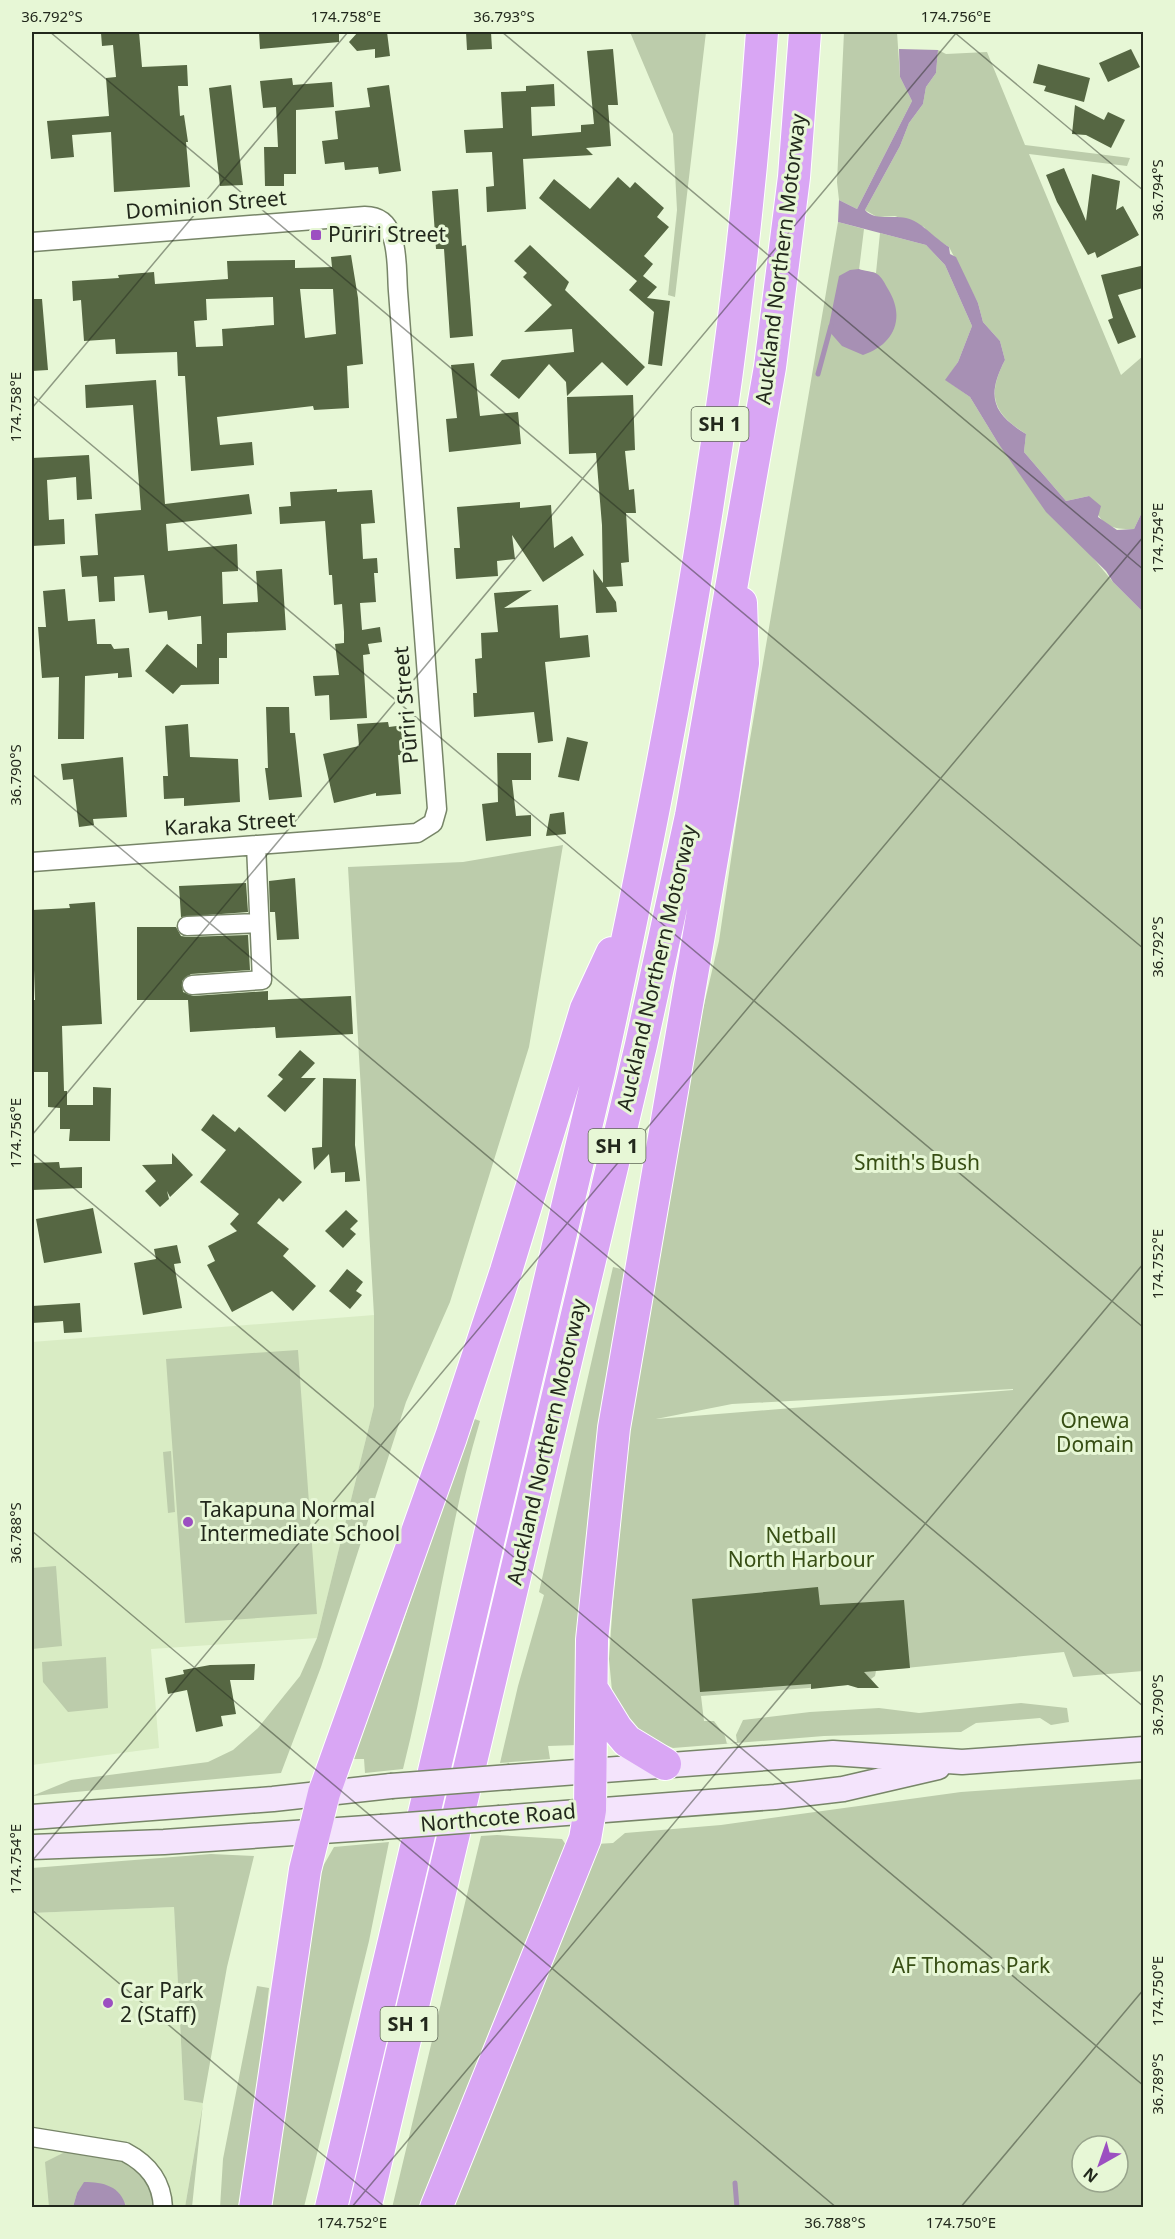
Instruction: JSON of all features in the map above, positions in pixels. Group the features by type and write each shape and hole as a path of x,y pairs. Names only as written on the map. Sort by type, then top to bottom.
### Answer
{"highway":[{"name":"Auckland Northern Motorway","path":"331,2208 596,1084 636,903 680,676 727,377 757,109 762,32"},
{"name":"Auckland Northern Motorway","path":"365,2208 643,1034 691,816 740,530 771,367 794,177 805,32"},
{"path":"436,2208 578,1860 590,1810 592,1640 599,1553 614,1428 743,663 740,530"},
{"path":"255,2208 281,2016 305,1870 307,1832 317,1794 455,1426 506,1271 586,1009 636,903"},
{"path":"592,1689 616,1728 627,1741 665,1764"}],"main road":[{"name":"Northcote Road","path":"32,1817 273,1799 391,1786 665,1764 833,1753 962,1762 1143,1749"},
{"name":"Northcote Road","path":"32,1847 164,1842 775,1797 843,1789 962,1762"}],"street":[{"name":"Dominion Street","path":"32,242 365,216 373,217 383,223"},
{"name":"Pūriri Street","path":"383,223 392,233 398,281 437,802 435,819 430,826"},
{"name":"Karaka Street","path":"32,862 395,836 417,833 430,826"},
{"path":"192,985 262,981 256,845"},
{"path":"187,926 259,924"},
{"path":"32,2137 125,2152 137,2158 156,2178 163,2208"}],"shaded area":[{"path":"899,49 938,50 936,73 926,87 923,104 909,123 900,146 865,210 878,217 901,217 912,220 949,247 950,254 956,257 978,303 983,322 1000,341 1005,360 996,383 995,393 999,411 1026,434 1024,452 1066,501 1089,496 1101,506 1098,517 1117,530 1134,529 1143,510 1143,612 1113,582 1106,571 1046,512 998,443 970,397 945,380 958,362 972,326 945,265 926,245 838,222 839,200 857,209 912,101 900,77"},
{"path":"850,270 873,272 880,277 885,283 896,310 894,329 889,337 883,345 863,355 842,346 828,330 839,276"},
{"name":"Takapuna Normal Intermediate School","path":"374,1315 374,1406 317,1638 151,1649 159,1748 32,1765 32,1342"},
{"name":"Car Park 2 (Staff)","path":"174,1907 184,2100 203,2102 185,2207 32,2207 32,1913"},
{"path":"84,2182 104,2184 116,2190 124,2200 126,2207 73,2207 77,2193"}],"green space":[{"path":"630,32 706,32 675,297 668,295 677,210 673,134"},
{"path":"844,32 897,32 900,77 912,101 857,209 839,200 837,182"},
{"path":"938,50 946,54 987,52 1025,145 1130,158 1127,166 1029,154 1121,375 1143,356 1143,510 1134,529 1116,528 1105,523 1089,496 1066,501 1024,452 1026,434 1006,418 996,402 996,383 1005,360 1000,341 983,322 978,303 949,247 930,236 924,227 895,216 877,217 865,210 900,146 909,123 923,104 926,87 936,73"},
{"name":"Smith's Bush","path":"838,222 864,229 859,270 876,273 880,233 926,245 945,265 972,326 958,362 946,380 970,397 998,443 1113,582 1143,612 1143,1671 1073,1677 1064,1652 876,1671 875,1676 871,1679 875,1684 869,1688 848,1685 701,1696 704,1721 714,1721 725,1736 727,1744 673,1748 648,1738 623,1718 612,1691 609,1659 626,1414 655,1214 719,941 740,798","holes":["1013,1390 656,1419 732,1404"]},
{"path":"563,845 529,1047 450,1302 406,1402 321,1667 281,1773 32,1796 71,1780 208,1762 233,1750 258,1728 300,1676 317,1638 374,1406 374,1315 348,867 463,862"},
{"path":"613,1267 629,1271 590,1504 581,1590 578,1745 548,1746 550,1759 500,1763 518,1686 544,1595 539,1592"},
{"path":"298,1350 317,1614 185,1623 166,1359"},
{"path":"472,1418 480,1421 448,1551 403,1769 365,1773 364,1759 350,1759 393,1652"},
{"path":"171,1451 175,1512 168,1513 163,1452"},
{"path":"56,1566 62,1646 32,1649 32,1568"},
{"path":"106,1657 108,1708 68,1712 43,1682 42,1662"},
{"path":"1021,1703 1067,1708 1069,1722 1051,1725 1040,1718 976,1723 961,1732 824,1736 729,1744 737,1742 736,1735 743,1720 810,1712 879,1708 919,1713"},
{"name":"AF Thomas Park","path":"1143,1779 1143,2207 447,2208 596,1844 613,1843 625,1833 721,1825 961,1792"},
{"path":"481,1836 562,1839 568,1848 423,2207 392,2208"},
{"path":"389,1842 369,1941 304,2207 268,2208 318,1893 318,1875 334,1847"},
{"path":"211,1854 254,1856 227,1967 203,2103 184,2100 174,1907 32,1913 32,1868"},
{"path":"257,1986 269,1988 244,2207 220,2208 223,2159"},
{"path":"203,2105 192,2207 185,2207"},
{"path":"67,2151 111,2158 135,2168 151,2190 154,2207 126,2207 125,2203 77,2193 73,2207 49,2207 45,2162"}],"building":[{"path":"139,32 142,67 187,65 188,86 178,86 180,116 184,115 188,142 186,142 190,187 114,192 111,132 72,135 74,157 51,159 47,121 109,116 106,78 116,77 113,45 102,46 101,33"},
{"path":"259,32 339,32 339,42 260,49"},
{"path":"358,32 387,32 390,56 375,58 375,49 357,51 349,42"},
{"path":"466,32 491,32 492,49 467,50"},
{"path":"613,49 618,105 608,105 611,146 586,148 593,155 523,159 526,209 487,212 486,187 494,186 492,152 466,153 464,130 503,128 501,92 526,91 526,86 554,84 555,106 531,107 532,136 581,132 581,125 594,124 587,51"},
{"path":"1131,49 1140,67 1108,82 1099,63"},
{"path":"1038,64 1090,78 1084,102 1044,91 1046,86 1033,83"},
{"path":"292,78 293,85 332,82 334,107 296,110 296,174 284,174 284,186 265,186 264,147 278,147 276,107 263,108 260,81"},
{"path":"231,85 243,185 220,186 209,88"},
{"path":"389,85 401,171 379,174 378,167 345,170 344,162 325,164 322,141 338,139 335,111 370,107 367,88"},
{"path":"1075,105 1104,120 1108,112 1125,120 1111,148 1086,135 1072,134"},
{"path":"1064,168 1086,221 1092,174 1120,181 1116,210 1123,206 1139,235 1097,258 1095,252 1088,255 1057,202 1046,175"},
{"path":"618,177 630,188 635,182 664,208 657,217 669,227 644,256 653,264 643,276 657,287 647,298 670,301 662,366 648,364 654,312 629,290 637,281 539,198 554,179 590,209"},
{"path":"458,189 462,246 466,245 473,336 450,338 444,249 436,249 432,191"},
{"path":"530,245 569,282 565,290 645,367 627,386 602,362 567,396 566,382 549,364 519,399 490,375 502,360 574,352 572,329 524,332 552,305 523,277 527,273 514,261"},
{"path":"351,255 358,298 363,364 347,366 349,408 314,410 313,406 217,417 220,445 252,442 254,465 191,471 185,376 178,376 177,352 116,354 115,339 84,341 81,300 73,301 72,281 119,278 118,275 154,272 155,284 228,279 227,261 295,260 295,268 332,267 331,257","holes":["300,289 333,289 336,334 305,338","273,297 274,325 222,329 223,346 196,347 194,321 207,320 206,299"]},
{"path":"1141,266 1143,288 1118,295 1136,337 1118,344 1108,320 1113,318 1101,275"},
{"path":"32,299 42,299 48,370 32,371"},
{"path":"474,363 480,416 518,412 521,444 449,452 446,419 457,418 451,365"},
{"path":"156,380 165,504 249,494 252,514 166,524 168,551 237,544 238,571 222,572 223,604 258,602 256,571 282,569 286,630 227,633 227,658 219,658 219,684 181,685 173,694 145,671 167,644 197,668 197,644 202,644 201,616 168,620 167,611 149,613 144,575 114,577 115,601 99,602 97,576 82,577 80,556 98,555 95,514 141,510 133,405 86,408 85,385"},
{"path":"633,395 635,450 625,451 629,490 634,489 636,513 626,513 629,562 621,563 623,586 606,587 616,602 617,612 596,613 593,569 603,583 602,525 596,453 569,454 567,397"},
{"path":"89,455 92,499 77,500 76,477 47,480 49,520 64,519 65,544 32,546 32,458"},
{"path":"337,489 337,492 372,490 375,523 361,524 363,559 377,558 378,573 374,573 376,602 360,603 362,630 380,627 382,642 368,644 370,654 363,655 367,718 330,720 329,695 315,696 313,676 339,675 335,644 344,643 344,632 342,604 334,605 325,521 280,524 279,507 291,506 290,492"},
{"path":"520,502 520,508 551,505 554,548 572,536 584,555 543,582 512,535 515,559 497,561 498,576 456,579 454,548 460,548 457,507"},
{"path":"65,589 68,621 95,619 97,644 111,644 114,649 129,648 132,677 118,678 118,673 85,676 84,739 58,739 59,677 42,678 38,627 46,627 43,591"},
{"path":"532,590 504,608 558,605 560,638 588,635 590,657 545,662 553,741 538,743 534,712 474,717 473,693 477,693 475,659 482,658 481,633 498,632 494,593"},
{"path":"266,707 289,707 290,733 295,733 302,797 269,800 265,768 268,768"},
{"path":"388,722 389,727 404,725 406,755 398,755 401,794 376,796 376,793 334,803 323,754 359,746 357,724"},
{"path":"188,724 190,757 238,759 240,802 184,806 184,798 164,799 163,776 168,776 165,726"},
{"path":"567,737 588,742 579,781 558,777"},
{"path":"497,753 531,753 531,780 512,780 516,816 531,815 531,836 486,841 482,804 498,802"},
{"path":"123,757 127,817 93,819 94,825 79,827 73,779 63,780 61,764"},
{"path":"564,812 566,834 546,836 550,814"},
{"path":"295,878 299,939 277,940 275,912 270,912 269,881"},
{"path":"246,883 248,912 181,917 179,886"},
{"path":"95,902 102,1024 62,1026 64,1091 67,1091 67,1105 93,1105 93,1087 111,1088 110,1141 69,1141 70,1129 60,1129 60,1108 48,1107 48,1072 32,1072 32,1000 35,1000 32,910 70,908 69,904"},
{"path":"137,927 176,927 181,936 187,937 248,935 250,970 191,974 182,981 183,992 193,996 268,991 268,1000 351,996 353,1034 276,1038 275,1027 190,1032 188,1000 137,1000"},
{"path":"300,1050 315,1063 301,1078 316,1078 285,1112 267,1096 283,1079 278,1075"},
{"path":"323,1078 356,1079 355,1145 360,1181 345,1182 345,1172 331,1173 329,1154 314,1170 312,1148 322,1147"},
{"path":"213,1114 235,1132 239,1127 302,1182 283,1202 279,1198 257,1223 289,1249 283,1256 316,1286 293,1311 272,1291 232,1312 207,1265 215,1261 208,1246 237,1231 230,1224 239,1214 200,1182 226,1150 201,1130"},
{"path":"172,1153 193,1175 170,1197 167,1191 169,1199 160,1207 145,1191 156,1181 142,1165 172,1164"},
{"path":"59,1162 60,1168 82,1167 82,1188 32,1190 32,1163"},
{"path":"93,1208 102,1253 44,1263 36,1219"},
{"path":"346,1210 358,1221 350,1229 356,1234 343,1248 325,1231"},
{"path":"177,1245 181,1263 174,1264 182,1308 143,1315 134,1263 156,1259 154,1249"},
{"path":"347,1269 363,1282 356,1291 362,1295 350,1309 329,1291"},
{"path":"80,1303 82,1332 64,1333 63,1321 32,1323 32,1306"},
{"path":"818,1587 820,1605 904,1600 910,1668 864,1672 879,1688 858,1688 848,1685 811,1689 811,1684 700,1692 692,1599"},
{"path":"255,1664 254,1680 230,1680 236,1714 221,1716 223,1726 196,1732 187,1690 168,1694 165,1678 184,1674 183,1670 210,1665"}],"waterway":[{"path":"818,374 831,326"},
{"path":"735,2183 737,2208"}],"place":[{"name":"Pūriri Street","path":"316,235"},
{"name":"Takapuna Normal Intermediate School","path":"188,1522"},
{"name":"Car Park 2 (Staff)","path":"108,2003"}],"park label":[{"name":"Onewa Domain","path":"1095,1433"},
{"name":"Netball North Harbour","path":"801,1548"}]}
